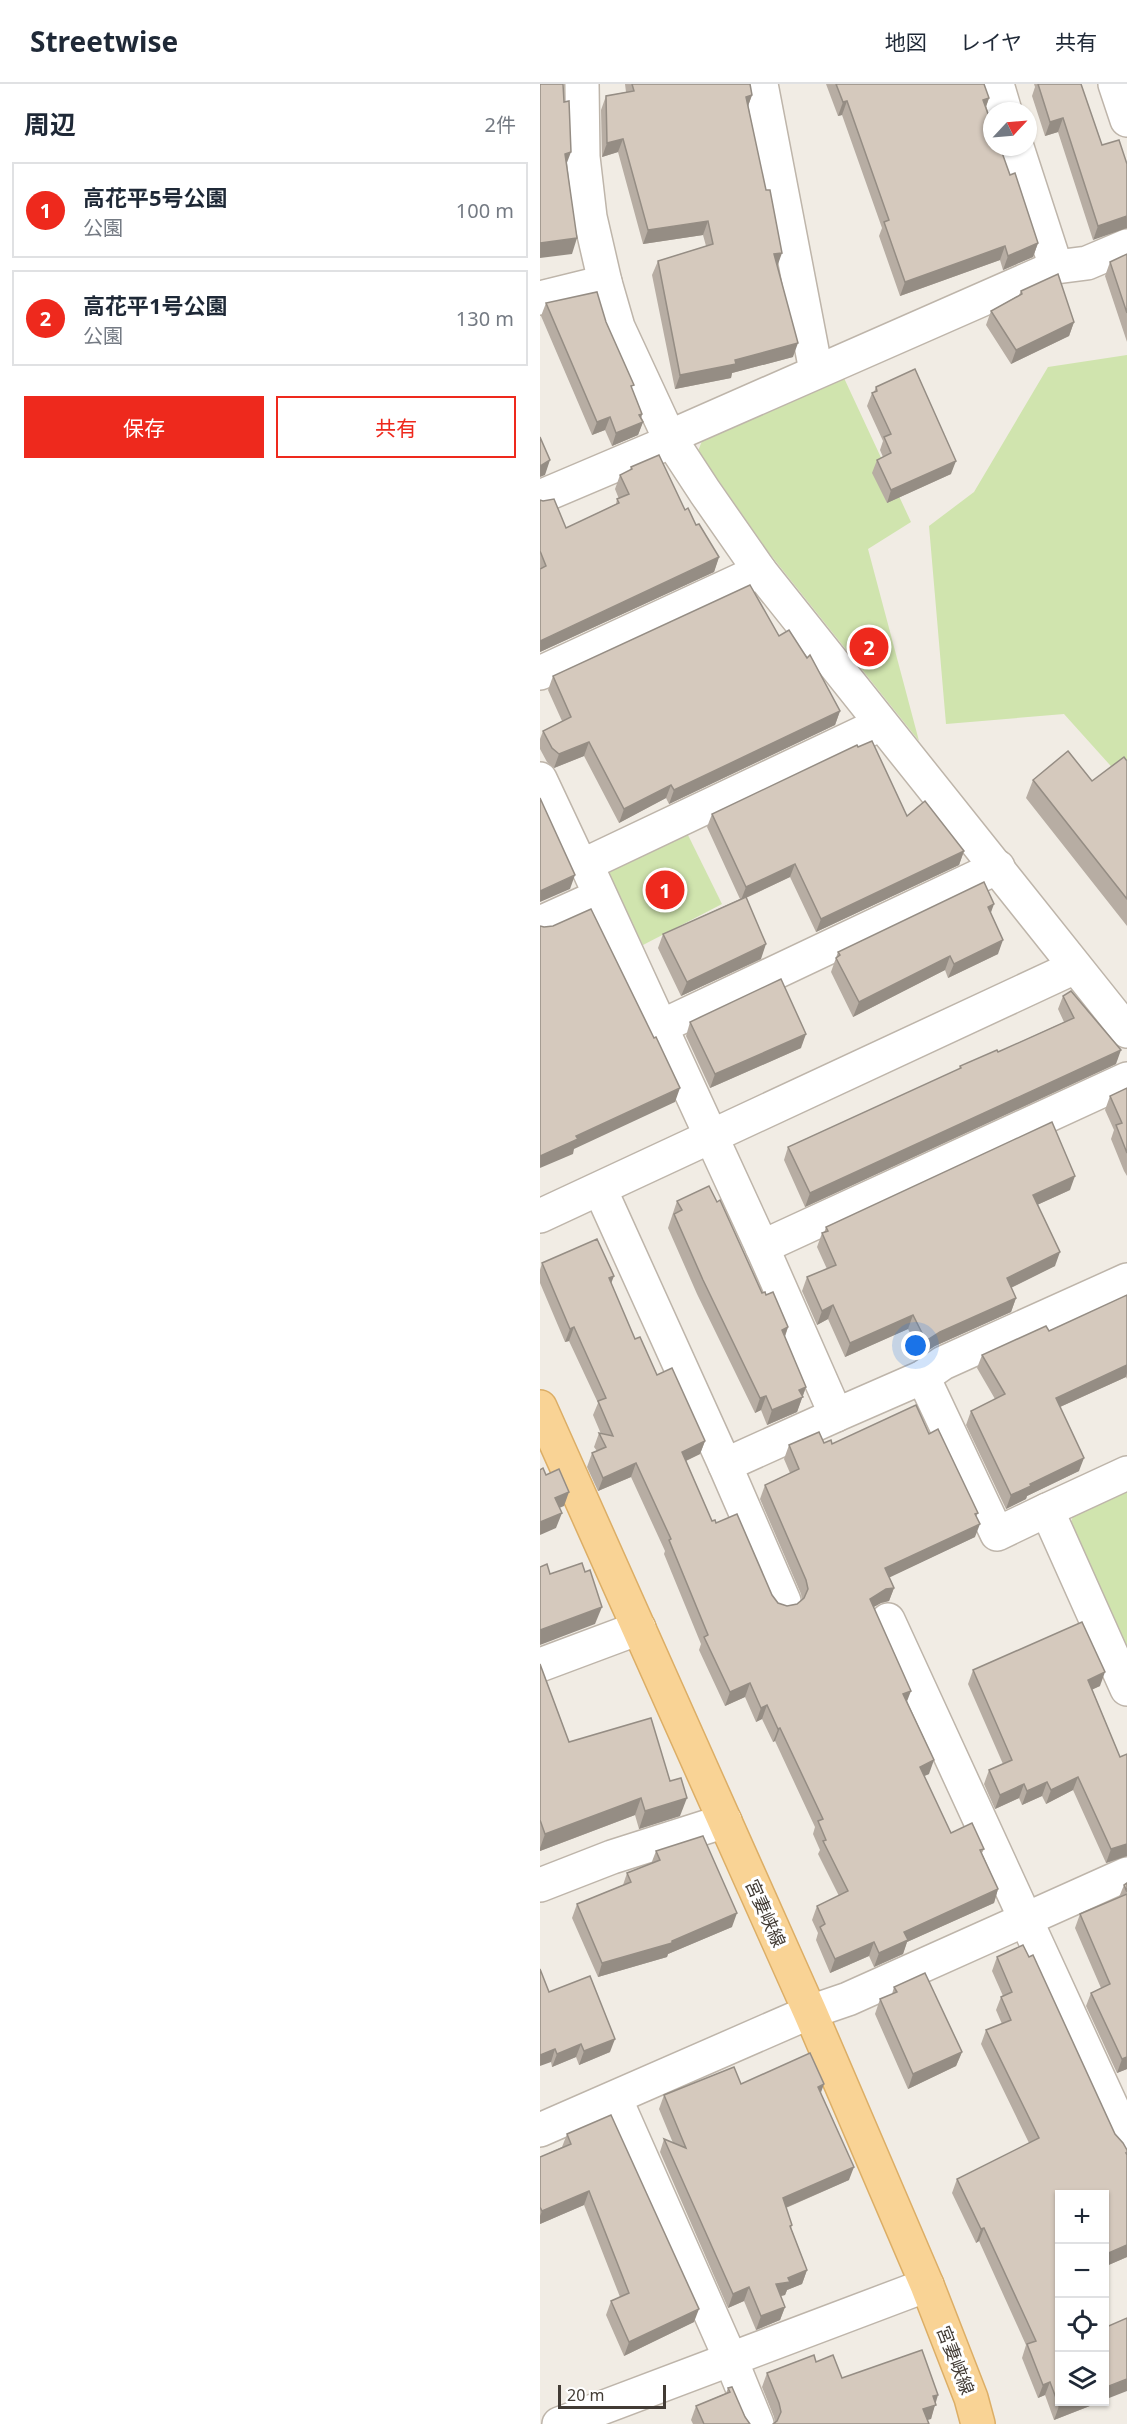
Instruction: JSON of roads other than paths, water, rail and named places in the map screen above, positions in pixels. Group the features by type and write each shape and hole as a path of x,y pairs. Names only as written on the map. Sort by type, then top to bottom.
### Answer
{"main road":[{"name":"宮妻峡線","path":"540,1407 810,2012 927,2285 971,2398 978,2424"}],"street":[{"path":"582,84 585,177 590,217 605,282 618,327 670,439 760,571 1127,1031"},
{"path":"761,84 816,371"},
{"path":"997,84 1002,102"},
{"path":"1115,84 1127,120"},
{"path":"1020,156 1056,267"},
{"path":"540,497 816,371 1056,267 1087,263 1127,246"},
{"path":"540,298 605,282"},
{"path":"540,672 760,571"},
{"path":"540,779 579,862 586,864 881,724"},
{"path":"586,864 762,1247 836,1415"},
{"path":"660,1027 998,867"},
{"path":"540,923 600,896"},
{"path":"540,1216 1075,967"},
{"path":"762,1247 1127,1079"},
{"path":"600,1189 784,1601"},
{"path":"725,1465 923,1377 943,1363 1127,1280"},
{"path":"923,1377 997,1534 1127,1473"},
{"path":"1047,1510 1126,1682"},
{"path":"888,1620 1127,2140"},
{"path":"540,1665 639,1628"},
{"path":"540,1885 612,1857 725,1821"},
{"path":"540,2130 810,2012 848,1999 1127,1874"},
{"path":"615,2098 757,2424"},
{"path":"574,2421 927,2285"}],"place":[{"name":"高花平1号公園","path":"869,647"},
{"name":"高花平5号公園","path":"665,890"}]}
